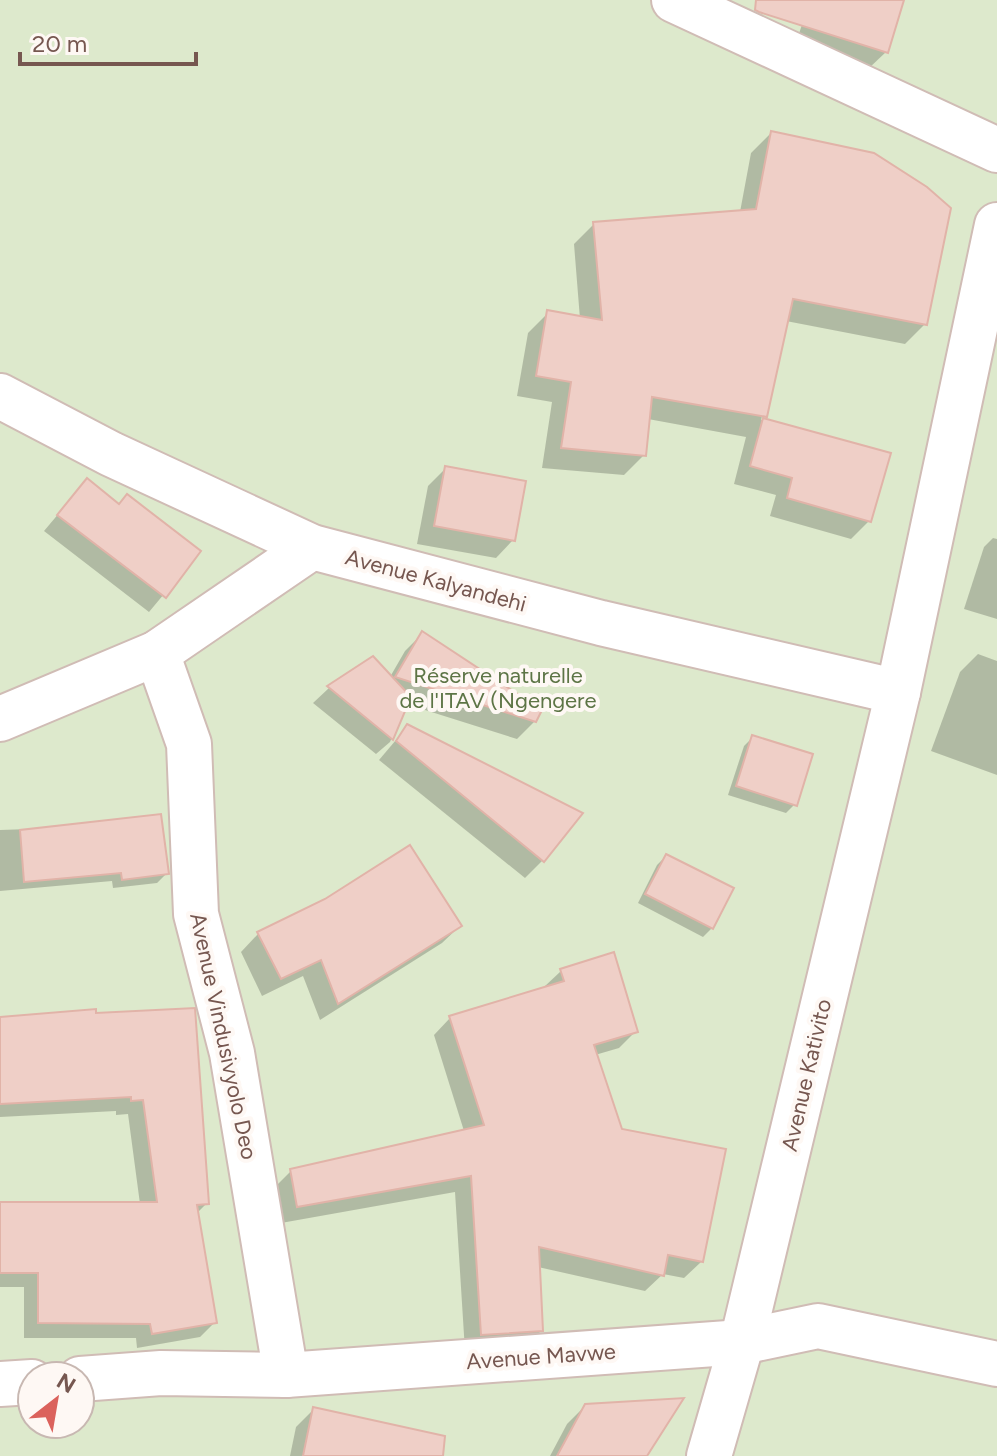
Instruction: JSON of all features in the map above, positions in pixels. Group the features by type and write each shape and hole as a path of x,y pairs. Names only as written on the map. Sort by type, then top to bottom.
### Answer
{"street":[{"path":"674,0 997,150"},
{"name":"Avenue Kativito","path":"707,1454 742,1342 898,692 997,225"},
{"name":"Avenue Kalyandehi","path":"0,396 111,454 312,547 601,623 898,692"},
{"path":"0,719 157,653 312,547"},
{"name":"Avenue Vindusivyolo Deo","path":"157,653 189,744 196,914 232,1053 286,1375"},
{"name":"Avenue Mavwe","path":"96,1378 161,1373 286,1375 742,1342 818,1326 997,1364"}],"green space":[{"name":"Réserve naturelle de l'ITAV (Ngengere","path":"0,0 997,0 997,1456 0,1456"}],"building":[{"path":"756,0 904,0 888,53 759,12 755,10"},
{"path":"771,131 874,153 927,187 951,208 927,325 793,299 767,417 652,397 646,456 561,448 571,382 536,376 547,310 602,320 593,222 756,209"},
{"path":"763,418 891,453 871,522 787,498 792,478 750,466"},
{"path":"445,466 526,481 515,541 434,526"},
{"path":"87,478 119,504 127,494 201,551 166,598 57,515"},
{"path":"422,631 542,710 536,722 395,677"},
{"path":"373,656 411,697 393,740 327,686"},
{"path":"407,724 583,813 544,862 396,741"},
{"path":"752,735 813,754 797,806 736,786"},
{"path":"161,814 169,874 122,880 121,873 24,882 20,830"},
{"path":"410,845 462,926 338,1004 321,960 281,979 257,932 325,899"},
{"path":"666,854 734,888 713,929 645,894"},
{"path":"614,952 638,1032 594,1045 622,1129 726,1149 703,1262 668,1255 664,1276 539,1247 543,1331 481,1335 471,1176 297,1207 290,1169 484,1125 449,1016 564,981 560,969"},
{"path":"195,1008 209,1204 197,1205 217,1323 152,1334 150,1324 38,1323 38,1273 0,1273 0,1202 157,1202 143,1100 131,1101 131,1097 0,1104 0,1017 96,1009 96,1013"},
{"path":"684,1398 647,1456 557,1456 585,1404"},
{"path":"313,1407 445,1436 443,1456 303,1456"}]}
